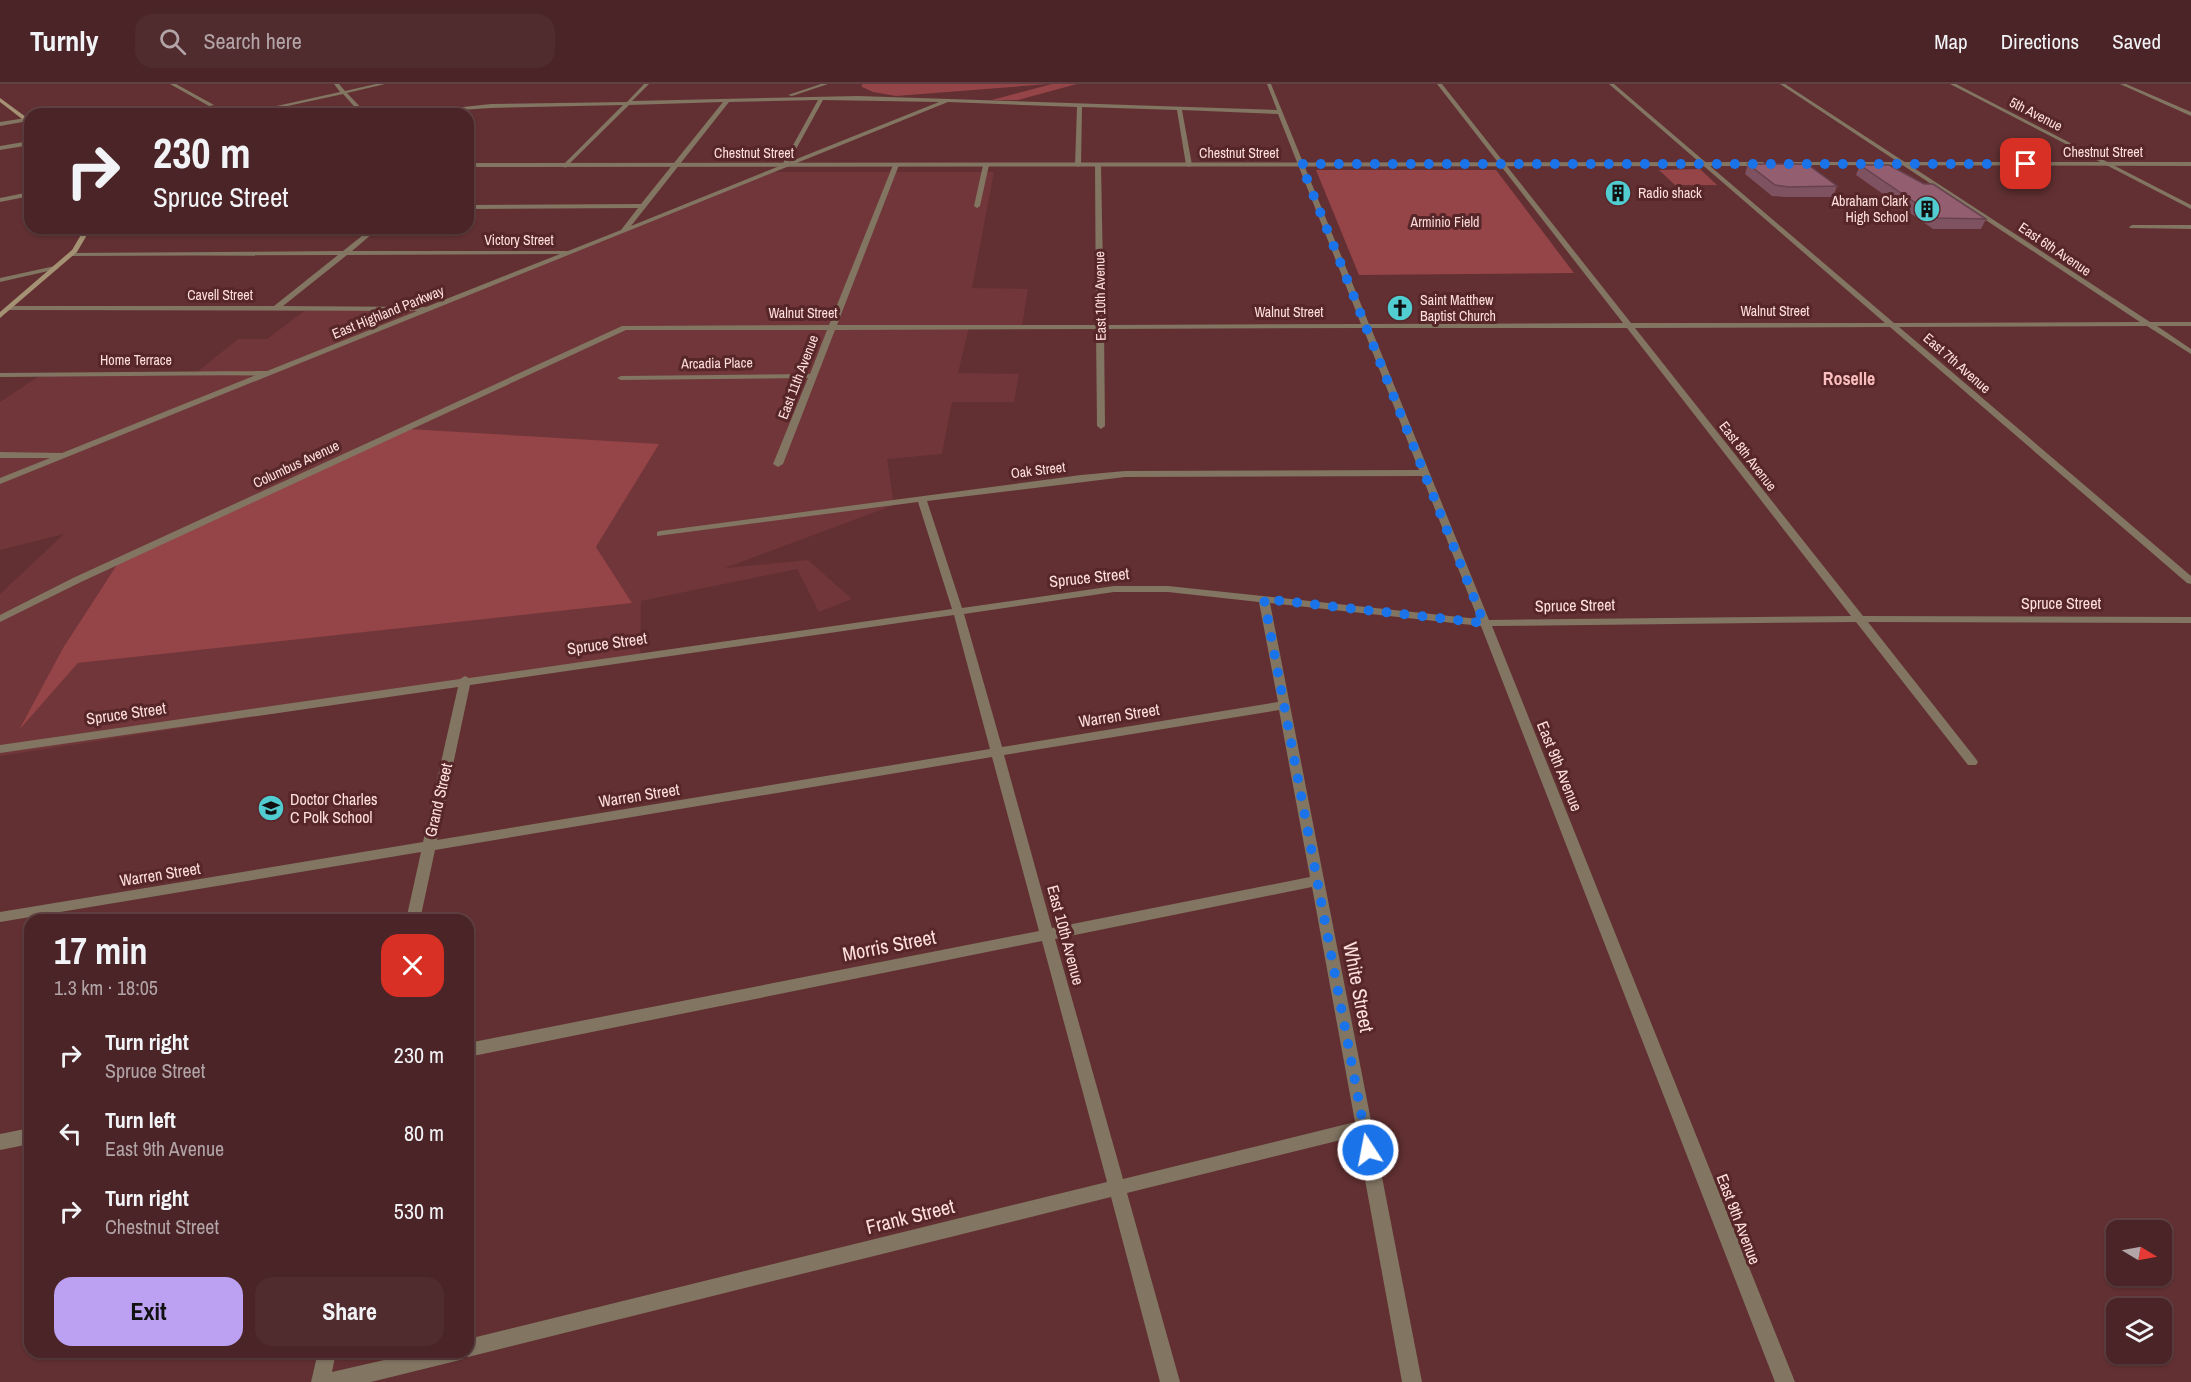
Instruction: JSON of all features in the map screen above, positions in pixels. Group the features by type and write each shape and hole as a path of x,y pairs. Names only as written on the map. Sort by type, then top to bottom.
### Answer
{"main road":[{"path":"1,101 24,119"},
{"path":"0,316 71,254 84,234"}],"street":[{"path":"172,84 211,105"},
{"path":"336,84 359,108"},
{"path":"271,108 383,84"},
{"path":"565,165 647,84"},
{"path":"773,100 826,84"},
{"name":"East 9th Avenue","path":"1269,84 1423,473 1573,842 1785,1382"},
{"name":"East 8th Avenue","path":"1439,84 1972,762"},
{"name":"East 7th Avenue","path":"1611,84 2191,581"},
{"name":"East 6th Avenue","path":"1782,84 2191,352"},
{"name":"5th Avenue","path":"1952,84 2191,207"},
{"path":"2122,84 2191,114"},
{"path":"468,108 821,99 1279,112"},
{"path":"785,165 821,99"},
{"path":"622,232 727,101"},
{"name":"East Highland Parkway","path":"0,481 431,310 947,101"},
{"path":"1078,165 1080,105"},
{"path":"1179,108 1189,165"},
{"path":"0,124 24,122"},
{"path":"0,148 24,144"},
{"name":"Chestnut Street","path":"1788,164 2191,164"},
{"name":"Chestnut Street","path":"474,165 1777,165"},
{"name":"East 11th Avenue","path":"778,464 896,165"},
{"path":"977,206 986,165"},
{"name":"East 10th Avenue","path":"1098,165 1101,426"},
{"path":"0,200 24,195"},
{"path":"474,207 643,206"},
{"path":"2132,227 2191,227"},
{"path":"275,309 369,234"},
{"name":"Victory Street","path":"71,254 572,252"},
{"path":"0,280 55,268"},
{"name":"Cavell Street","path":"9,308 431,310"},
{"name":"Walnut Street","path":"605,336 625,328 648,327 2191,324"},
{"name":"Columbus Avenue","path":"0,619 77,580 605,336"},
{"name":"Home Terrace","path":"0,375 272,373"},
{"name":"Arcadia Place","path":"621,378 813,376"},
{"path":"0,455 67,455"},
{"name":"Oak Street","path":"660,534 922,498 1125,474 1423,473"},
{"name":"East 10th Avenue","path":"922,498 958,610 1170,1382"},
{"name":"Spruce Street","path":"0,749 465,680 1114,589 1168,589 1484,623 1859,619 2191,620"},
{"name":"White Street","path":"1264,599 1412,1382"},
{"name":"Grand Street","path":"414,914 465,680"},
{"name":"Warren Street","path":"0,917 1284,705"},
{"name":"Morris Street","path":"474,1049 1317,882"},
{"name":"Frank Street","path":"474,1347 1364,1127"},
{"path":"0,1142 24,1137"},
{"path":"321,1382 326,1358"},
{"path":"332,1382 431,1358"}],"shaded area":[{"path":"772,172 994,172 972,288 1028,289 1022,326 969,327 958,373 1019,374 1014,402 952,402 942,454 887,459 894,505 725,568 808,560 852,599 819,612 797,569 641,601 640,657 0,756 0,594 64,534 0,550 0,402 39,376 192,376 238,339 267,339 304,311 425,311","holes":["658,444 596,547 629,599 78,663 21,727 63,648 118,563"]}],"green space":[{"path":"862,84 1049,84 896,96 873,92 862,87"},
{"path":"1052,84 1077,84 1018,100 992,100"},
{"path":"1700,169 1717,185 1675,185 1659,170"},
{"name":"Arminio Field","path":"1316,170 1496,170 1574,273 1359,275"},
{"path":"408,429 659,444 596,547 632,603 78,663 19,730 63,648 118,563"}],"building":[{"path":"1748,164 1807,164 1837,186 1775,185"},
{"path":"1860,165 1889,165 1924,184 1933,184 1986,219 1938,218"}],"place":[{"name":"Radio shack","path":"1618,193"},
{"name":"Abraham Clark High School","path":"1927,209"},
{"name":"Saint Matthew Baptist Church","path":"1400,308"},
{"name":"Doctor Charles C Polk School","path":"271,808"}],"district":[{"name":"Roselle","path":"1849,378"}],"route":[{"path":"1368,1150 1264,599 1484,623 1301,164 2026,164"}]}
